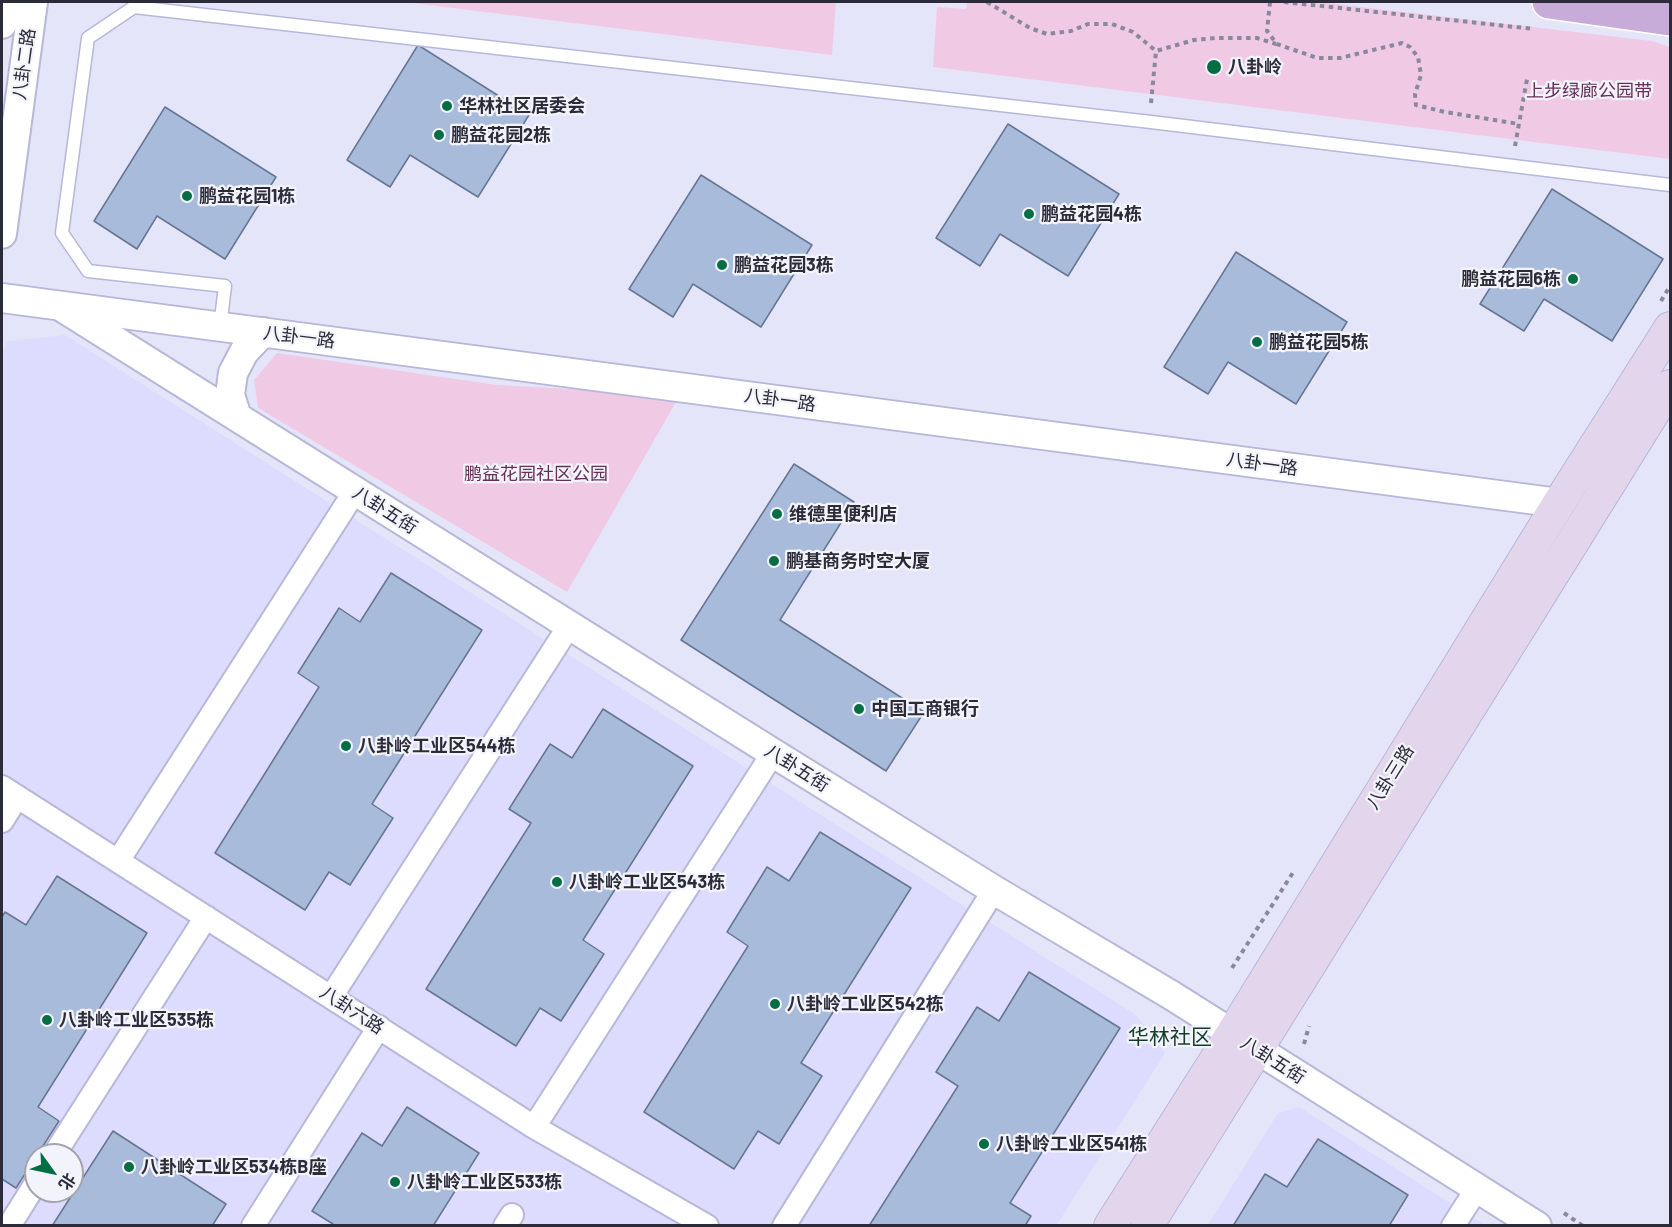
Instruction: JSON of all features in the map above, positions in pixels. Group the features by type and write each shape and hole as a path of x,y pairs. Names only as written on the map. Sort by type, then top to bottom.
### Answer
{"main road":[{"path":"1543,15 1671,19"},
{"name":"八卦三路","path":"1147,1226 1245,1043 1559,503 1671,328"},
{"name":"八卦三路","path":"1110,1226 1245,1043 1671,387"}],"street":[{"name":"八卦二路","path":"2,24 5,2"},
{"name":"八卦二路","path":"2,234 33,2"},
{"name":"八卦一路","path":"2,298 1559,503"},
{"name":"八卦五街","path":"60,306 773,753 994,890 1171,995 1538,1226"},
{"path":"237,417 230,395 233,373 244,352 263,332"},
{"path":"118,861 355,492"},
{"path":"331,997 569,626"},
{"path":"534,1127 773,753"},
{"path":"2,821 9,792"},
{"name":"八卦六路","path":"9,792 534,1127 707,1226"},
{"path":"784,1226 994,890"},
{"path":"62,1143 206,917"},
{"path":"253,1226 379,1027"},
{"path":"1453,1226 1478,1187"},
{"path":"9,1226 24,1202"}],"lane":[{"path":"220,327 225,286 88,271 62,233 88,38 132,4 1151,122 1671,185"}],"path":[{"path":"987,2 1030,28 1047,34 1071,31 1088,24 1112,24 1133,32 1156,51"},
{"path":"1270,2 1267,30 1277,44"},
{"path":"1284,2 1543,15"},
{"path":"1156,51 1194,40 1257,38 1317,58 1340,58 1402,43 1410,47 1418,57 1421,75 1415,94 1416,105 1519,124"},
{"path":"1151,122 1151,90 1156,51"},
{"path":"1512,166 1527,79"}],"shaded area":[{"path":"65,335 1136,1015 1165,1053 1057,1225 2,1225 2,352 8,341"},
{"path":"1299,1107 1485,1225 1207,1226 1278,1113"}],"green space":[{"path":"404,2 836,2 832,55"},
{"name":"上步绿廊公园带","path":"967,2 1319,2 1652,41 1670,47 1670,159 933,67 937,7 966,9"},
{"name":"鹏益花园社区公园","path":"277,353 497,385 680,395 567,592 258,408 254,380"}],"building":[{"name":"鹏益花园2栋","path":"418,45 529,115 478,197 410,155 390,187 347,160"},
{"name":"鹏益花园1栋","path":"165,107 276,177 225,259 157,216 137,249 94,221"},
{"name":"鹏益花园4栋","path":"1008,124 1119,194 1068,276 1000,234 980,266 936,238"},
{"name":"鹏益花园3栋","path":"701,175 812,245 761,327 693,284 673,317 629,289"},
{"name":"鹏益花园6栋","path":"1552,189 1663,259 1612,341 1544,299 1524,331 1480,304"},
{"name":"鹏益花园5栋","path":"1236,252 1347,322 1296,404 1228,362 1208,394 1164,367"},
{"name":"鹏基商务时空大厦","path":"794,464 854,502 780,620 924,712 886,771 681,640"},
{"name":"八卦岭工业区544栋","path":"391,573 482,630 372,804 393,818 350,885 329,872 305,910 215,853 319,687 298,673 339,608 360,622"},
{"name":"八卦岭工业区543栋","path":"603,709 693,766 583,940 604,954 561,1021 540,1008 516,1046 426,989 531,823 509,809 550,744 572,758"},
{"name":"八卦岭工业区542栋","path":"820,832 911,888 801,1063 822,1076 779,1144 758,1131 734,1169 644,1112 748,946 727,932 767,867 789,881"},
{"name":"八卦岭工业区535栋","path":"57,876 147,933 38,1107 59,1121 45,1143 24,1143 24,1176 16,1188 2,1179 2,917 5,912 26,925"},
{"name":"八卦岭工业区541栋","path":"1029,972 1120,1028 1010,1203 1031,1216 1025,1226 869,1226 958,1086 936,1072 977,1007 999,1021"},
{"name":"八卦岭工业区533栋","path":"407,1107 479,1153 433,1226 332,1226 333,1224 312,1211 362,1133 382,1146"},
{"name":"八卦岭工业区534栋B座","path":"113,1131 226,1204 212,1226 52,1226 67,1203 84,1203 84,1176"},
{"path":"1318,1139 1408,1195 1389,1226 1233,1226 1265,1174 1287,1187"}],"place":[{"name":"八卦岭","path":"1214,67"},
{"name":"华林社区居委会","path":"447,106"},
{"name":"鹏益花园2栋","path":"439,135"},
{"name":"鹏益花园1栋","path":"187,196"},
{"name":"鹏益花园4栋","path":"1029,214"},
{"name":"鹏益花园3栋","path":"722,265"},
{"name":"鹏益花园6栋","path":"1573,279"},
{"name":"鹏益花园5栋","path":"1257,342"},
{"name":"维德里便利店","path":"777,514"},
{"name":"鹏基商务时空大厦","path":"774,561"},
{"name":"中国工商银行","path":"859,709"},
{"name":"八卦岭工业区544栋","path":"346,746"},
{"name":"八卦岭工业区543栋","path":"557,882"},
{"name":"八卦岭工业区542栋","path":"775,1004"},
{"name":"八卦岭工业区535栋","path":"47,1020"},
{"name":"八卦岭工业区541栋","path":"984,1144"},
{"name":"八卦岭工业区534栋B座","path":"129,1167"},
{"name":"八卦岭工业区533栋","path":"395,1182"}],"district":[{"name":"华林社区","path":"1170,1037"}]}
